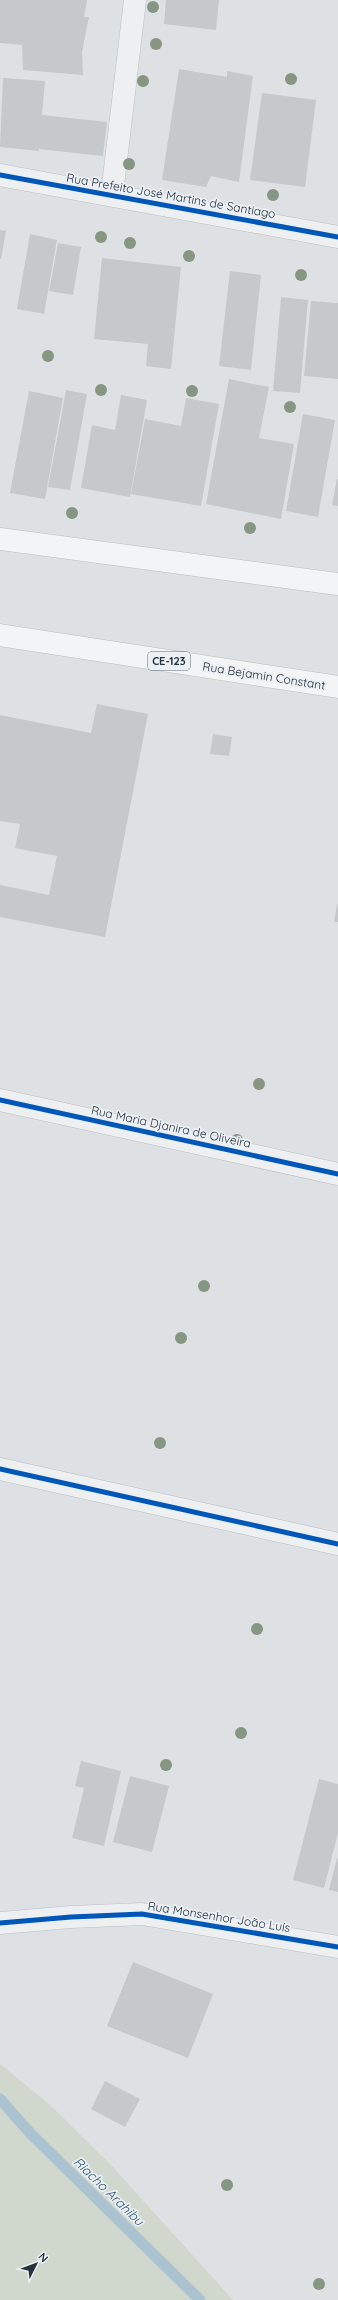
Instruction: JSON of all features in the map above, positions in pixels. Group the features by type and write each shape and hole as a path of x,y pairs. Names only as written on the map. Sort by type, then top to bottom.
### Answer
{"main road":[{"path":"0,539 338,584"},
{"name":"Rua Bejamin Constant","path":"0,635 338,687"}],"street":[{"path":"112,194 135,0"},
{"name":"Rua Prefeito José Martins de Santiago","path":"0,175 112,194 338,237"},
{"name":"Rua Maria Djanira de Oliveira","path":"0,1100 338,1174"},
{"path":"0,1469 338,1544"},
{"name":"Rua Monsenhor João Luís","path":"0,1923 71,1917 142,1914 338,1947"}],"shaded area":[{"path":"0,2064 50,2105 111,2165 233,2300 0,2300"}],"building":[{"path":"0,0 87,0 84,17 89,17 82,52 83,75 23,70 22,45 0,43"},
{"path":"166,0 219,0 216,30 164,24"},
{"path":"179,69 227,77 227,71 253,76 239,182 211,176 206,187 162,180"},
{"path":"3,78 45,81 42,115 107,122 103,156 39,149 39,151 0,147"},
{"path":"262,93 316,100 305,187 250,180"},
{"path":"0,230 6,231 1,259 0,259"},
{"path":"30,234 57,240 44,314 17,309"},
{"path":"58,243 81,247 73,295 49,291"},
{"path":"102,258 181,267 171,369 146,366 148,344 94,339"},
{"path":"230,271 261,275 251,370 219,366"},
{"path":"281,297 308,300 300,393 273,391"},
{"path":"311,301 338,303 338,379 304,376"},
{"path":"229,379 269,387 259,438 294,444 281,519 206,504"},
{"path":"66,390 87,394 70,490 48,487"},
{"path":"29,391 63,398 45,499 10,493"},
{"path":"121,395 147,400 130,497 81,488 92,425 115,430"},
{"path":"186,398 219,404 201,506 131,494 145,419 181,426"},
{"path":"303,414 335,420 318,517 286,511"},
{"path":"338,479 338,506 332,505"},
{"path":"97,704 148,714 105,937 0,917 0,885 49,895 57,856 15,848 20,824 0,821 0,715 91,733"},
{"path":"213,734 232,737 229,756 210,754"},
{"path":"337,904 338,922 334,922"},
{"path":"81,1761 121,1771 104,1846 72,1838 84,1788 75,1786"},
{"path":"130,1776 169,1786 152,1852 113,1842"},
{"path":"319,1779 338,1784 338,1833 324,1888 293,1880"},
{"path":"337,1858 338,1859 338,1892 329,1890"},
{"path":"133,1962 213,1994 188,2058 107,2026"},
{"path":"105,2081 140,2099 125,2127 91,2109"}],"waterway":[{"name":"Riacho Arahibu","path":"0,2099 30,2133 200,2300"}],"cycle path":[{"path":"0,175 338,237"},
{"path":"0,1100 338,1174"},
{"path":"0,1469 338,1544"},
{"path":"0,1923 71,1917 142,1914 338,1947"}]}
